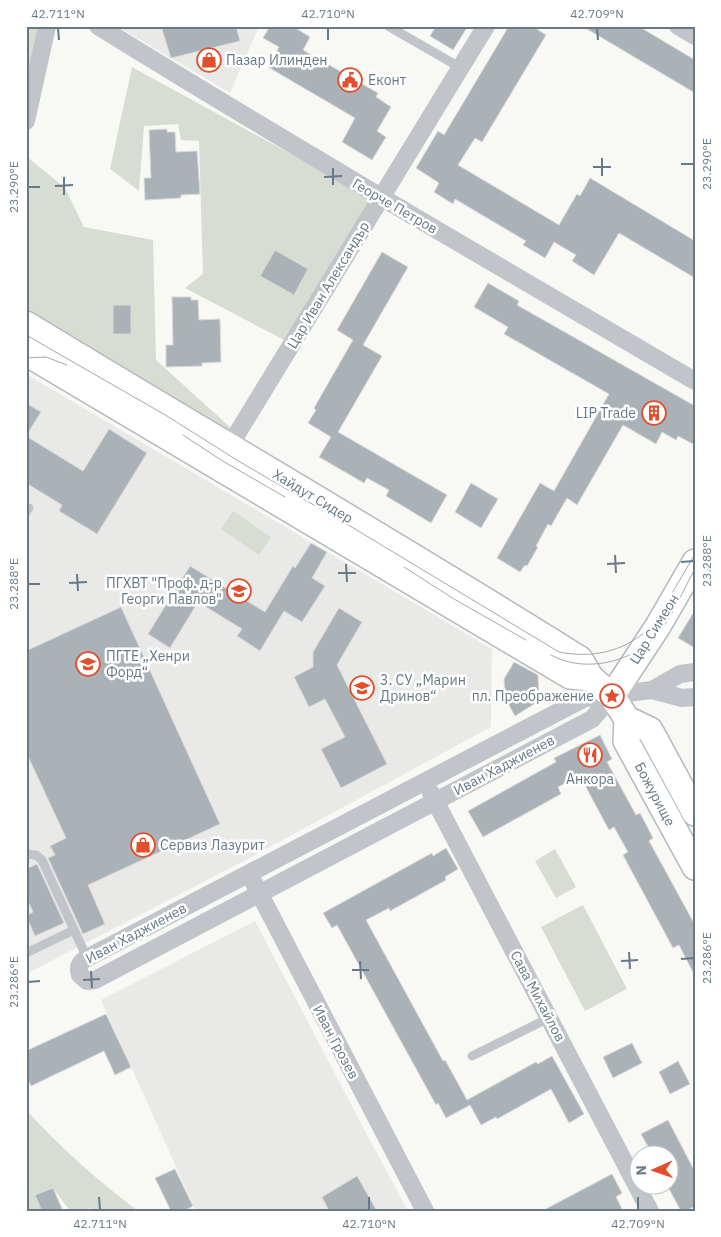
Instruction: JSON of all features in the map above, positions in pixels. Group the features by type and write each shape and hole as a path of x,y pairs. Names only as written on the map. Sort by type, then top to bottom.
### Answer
{"street":[{"path":"26,121 48,26"},
{"name":"Георче Петров","path":"98,26 381,198 695,381"},
{"name":"Цар Иван Александър","path":"223,456 486,26"},
{"path":"678,26 695,36"},
{"name":"Хайдут Сидер","path":"26,324 168,410 223,456"},
{"name":"Хайдут Сидер","path":"26,353 223,456 562,647 580,659 591,678 612,696"},
{"name":"Цар Симеон","path":"612,696 658,626 695,562"},
{"name":"Иван Хаджиенев","path":"612,696 592,719 91,981 83,978 78,970 81,962 87,958 585,698 652,690 680,674 695,672"},
{"name":"Иван Хаджиенев","path":"652,690 682,698 695,697"},
{"name":"Божурище","path":"612,696 627,718 650,730 695,813"},
{"name":"Божурище","path":"627,718 626,741 695,867"},
{"name":"Сава Михайлов","path":"425,781 649,1210"},
{"name":"Иван Грозев","path":"248,873 425,1211"}],"lane":[{"path":"388,26 461,68"},
{"path":"26,854 36,855 42,860 87,958"},
{"path":"26,953 74,930"},
{"path":"472,1056 549,1018"}],"shaded area":[{"path":"26,26 38,26 26,82"},
{"name":"Пазар Илинден","path":"117,26 259,26 230,93"},
{"path":"132,67 373,199 286,341 185,288 203,274 199,141 181,140 178,124 144,126 139,191 110,169"},
{"path":"26,156 65,188 84,227 153,240 156,360 231,428 227,438 26,319"},
{"path":"26,374 492,649 491,727 242,862 26,974"},
{"path":"233,511 271,537 259,555 221,529"},
{"path":"555,849 576,887 556,898 535,861"},
{"path":"583,905 627,989 585,1011 541,927"},
{"path":"255,921 408,1211 196,1211 101,1000"},
{"path":"26,1110 80,1163 138,1211 92,1211 90,1208 85,1211 70,1211 53,1188 35,1195 42,1211 26,1211"}],"building":[{"path":"161,26 236,26 240,41 171,58"},
{"path":"270,26 292,26 310,37 303,50 378,93 376,97 391,107 377,131 386,137 372,160 342,142 355,118 268,67 279,47 263,38"},
{"path":"436,26 468,26 453,50 430,36"},
{"path":"509,26 532,26 546,35 482,142 475,138 458,165 559,225 577,194 580,196 590,178 695,241 695,278 619,233 594,275 572,261 576,255 554,242 545,258 523,245 526,241 455,199 453,204 434,192 439,183 416,168 438,131 444,135"},
{"path":"582,26 638,26 695,60 695,93"},
{"path":"167,129 167,132 175,132 176,152 197,151 200,194 181,195 181,198 145,200 144,178 151,178 149,130"},
{"path":"275,250 308,269 294,295 260,276"},
{"path":"382,252 408,267 363,345 382,356 338,432 447,495 431,523 386,496 389,490 367,478 364,483 319,457 331,437 308,423 316,410 314,408 353,340 337,330"},
{"path":"488,283 519,301 517,305 695,406 695,445 678,436 676,440 662,432 656,444 623,425 577,505 567,498 551,526 548,524 527,566 525,565 520,572 497,558 540,483 554,491 609,394 504,334 508,327 474,307"},
{"path":"172,297 191,297 191,300 198,300 199,320 220,319 221,362 202,363 202,366 166,367 166,345 173,345"},
{"path":"113,305 131,305 131,334 113,334"},
{"path":"26,403 41,412 26,436"},
{"path":"109,429 147,453 97,534 59,511 62,505 26,483 26,436 83,471"},
{"path":"471,483 498,499 481,528 455,512"},
{"path":"311,543 327,552 312,578 325,586 302,622 284,611 260,651 237,636 242,629 198,602 170,648 148,634 190,566 265,612 293,566 295,568"},
{"path":"121,607 220,824 88,885 105,924 83,934 48,858 55,855 50,846 66,838 26,752 26,651"},
{"path":"339,608 362,622 337,665 387,764 341,788 321,749 345,737 325,699 309,707 294,677 313,667 313,652"},
{"path":"695,610 695,648 678,638"},
{"path":"514,662 538,675 539,701 515,716 505,698 504,679"},
{"path":"600,735 612,759 607,762 636,815 640,813 653,838 649,841 695,925 695,976 679,945 673,948 623,855 628,852 614,827 609,830 580,776 558,787 561,794 483,837 468,811 556,762 554,758"},
{"path":"446,848 458,869 445,877 446,880 390,911 389,908 366,920 443,1061 445,1060 467,1100 536,1062 538,1064 552,1056 584,1114 569,1123 551,1089 497,1119 496,1117 481,1125 470,1105 446,1118 438,1103 436,1105 337,925 332,928 323,913 432,853 433,856"},
{"path":"37,864 64,923 35,936 26,916 33,912 26,897 26,869"},
{"path":"106,1014 131,1067 115,1075 104,1051 31,1086 26,1076 26,1051"},
{"path":"632,1043 642,1063 613,1078 603,1057"},
{"path":"678,1061 690,1084 670,1094 659,1072"},
{"path":"668,1120 695,1172 695,1206 686,1211 681,1211 672,1194 678,1194 678,1144 646,1144 641,1134"},
{"path":"175,1169 193,1206 184,1211 171,1211 155,1178"},
{"path":"612,1174 622,1193 616,1197 623,1211 542,1211"},
{"path":"357,1176 377,1211 329,1211 322,1197"},
{"path":"53,1188 63,1211 42,1211 35,1195"}],"tram line":[{"path":"26,335 167,416 240,462 559,652 585,654 610,651 634,640 644,633 656,621 695,554"},
{"path":"26,358 46,357 67,365"},
{"path":"183,435 221,460 285,497"},
{"path":"404,567 454,599 526,640"},
{"path":"551,655 565,661 595,664 626,657 640,649 662,629 695,569"}],"place":[{"name":"Пазар Илинден","path":"209,60"},
{"name":"Еконт","path":"350,80"},
{"name":"LIP Trade","path":"654,413"},
{"name":"ПГХВТ \"Проф. д-р Георги Павлов\"","path":"239,591"},
{"name":"ПГТЕ „Хенри Форд“","path":"88,664"},
{"name":"3. СУ „Марин Дринов“","path":"362,688"},
{"name":"пл. Преображение","path":"612,696"},
{"name":"Анкора","path":"590,755"},
{"name":"Сервиз Лазурит","path":"143,845"}]}
